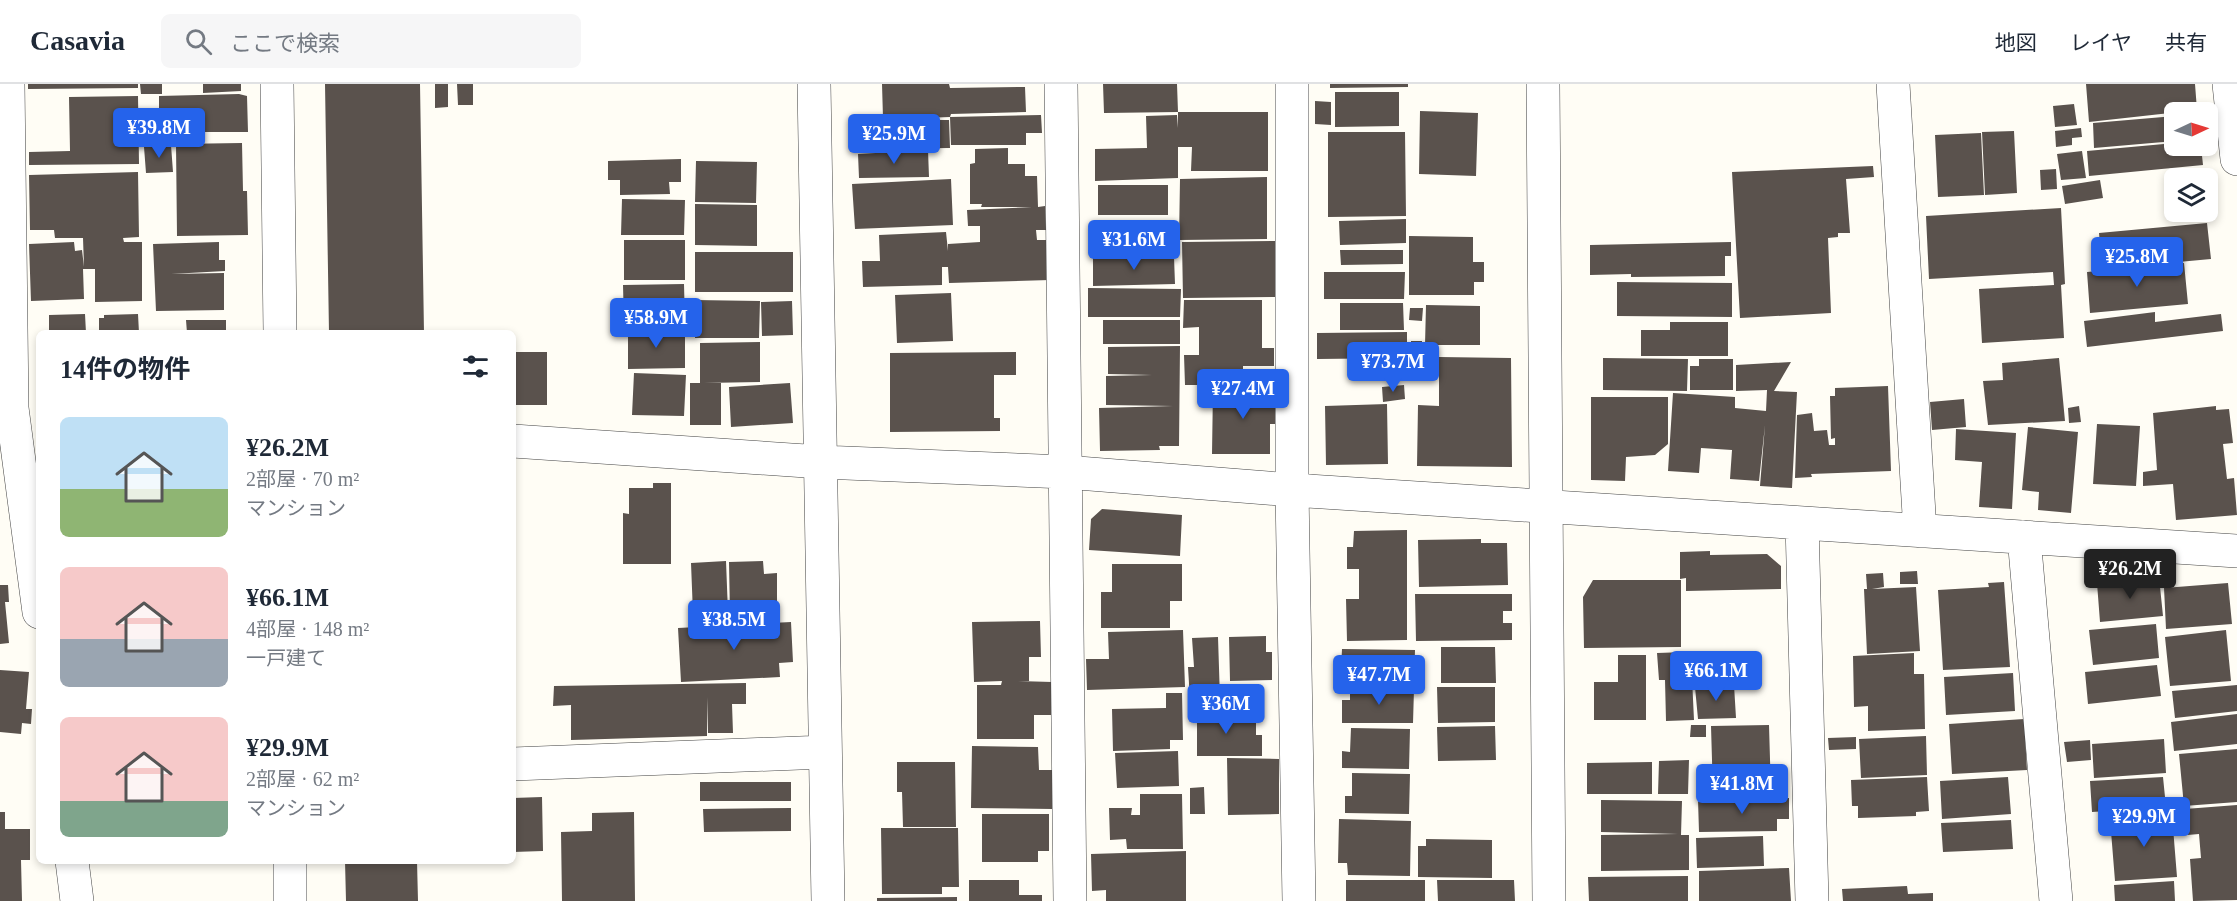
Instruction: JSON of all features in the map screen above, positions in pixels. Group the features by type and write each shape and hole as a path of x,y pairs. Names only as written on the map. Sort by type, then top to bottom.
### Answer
{"street":[{"path":"8,84 17,408 36,584"},
{"path":"277,84 280,330"},
{"path":"814,84 828,901"},
{"path":"1061,84 1070,901"},
{"path":"1292,84 1292,490 1299,901"},
{"path":"1543,84 1549,901"},
{"path":"1893,84 1920,531"},
{"path":"2229,84 2237,159"},
{"path":"516,441 821,462 1065,472 1292,490 2237,551"},
{"path":"1802,523 1812,901"},
{"path":"2024,537 2056,901"},
{"path":"516,764 825,752"},
{"path":"72,864 77,901"},
{"path":"290,864 290,901"}],"building":[{"path":"28,84 138,84 138,88 28,89"},
{"path":"140,84 162,84 162,94 141,94"},
{"path":"203,84 241,84 241,91 203,93"},
{"path":"325,84 420,84 424,330 329,330"},
{"path":"435,84 448,84 448,107 435,108"},
{"path":"457,84 473,84 473,105 458,105"},
{"path":"882,84 949,84 950,88 1025,87 1026,112 951,114 950,117 924,118 924,120 949,120 950,148 855,149 854,119 883,118"},
{"path":"1103,84 1177,84 1178,112 1104,113"},
{"path":"1330,84 1408,84 1408,87 1330,88"},
{"path":"2086,84 2195,84 2196,102 2164,102 2164,114 2089,122"},
{"path":"1335,92 1399,92 1399,126 1335,127"},
{"path":"239,94 247,96 248,132 191,132 191,139 159,140 159,96"},
{"path":"138,96 139,164 29,165 29,152 70,151 69,97"},
{"path":"1315,101 1331,102 1331,125 1315,124"},
{"path":"2074,104 2077,125 2055,127 2053,106"},
{"path":"1420,111 1478,113 1476,176 1419,174"},
{"path":"1178,112 1268,112 1268,171 1191,171 1192,147 1178,147 1178,178 1095,181 1095,149 1147,148 1146,116 1177,115 1178,128"},
{"path":"1041,115 1042,133 1026,133 1026,145 951,145 950,117"},
{"path":"2164,117 2164,142 2094,148 2093,123"},
{"path":"2081,128 2082,137 2072,138 2072,145 2056,147 2055,131"},
{"path":"2014,131 2017,193 1985,195 1982,132"},
{"path":"1328,132 1405,132 1406,216 1328,217"},
{"path":"1981,133 1984,195 1938,197 1935,135"},
{"path":"242,143 243,191 247,191 248,235 177,236 176,144"},
{"path":"2164,144 2164,156 2202,156 2203,165 2089,176 2087,151"},
{"path":"171,145 173,172 146,173 144,147"},
{"path":"1008,148 1008,164 1025,164 1025,176 1037,176 1038,207 1045,206 1046,230 1036,230 1037,240 1048,240 1050,280 949,283 948,267 942,267 942,285 863,287 862,261 880,261 879,235 946,232 948,251 948,244 980,242 980,226 968,226 967,210 1032,207 981,207 982,204 970,204 970,164 975,163 975,149"},
{"path":"928,150 929,177 859,178 858,154"},
{"path":"2082,151 2086,178 2061,180 2057,154"},
{"path":"681,159 681,182 669,182 670,194 620,195 620,180 608,180 608,161"},
{"path":"696,161 757,162 756,203 695,202"},
{"path":"1873,166 1874,177 1846,179 1850,233 1838,233 1838,237 1828,238 1831,313 1740,318 1732,172"},
{"path":"2056,169 2057,189 2041,190 2040,170"},
{"path":"138,172 139,237 123,238 124,242 142,242 142,301 95,302 95,269 83,269 84,299 31,301 29,244 74,242 75,251 82,250 84,267 83,238 55,238 54,230 30,230 29,175"},
{"path":"1267,177 1267,239 1179,240 1180,179"},
{"path":"951,179 953,225 855,229 852,184"},
{"path":"2100,180 2103,198 2065,204 2062,186"},
{"path":"1098,185 1168,185 1168,215 1098,215"},
{"path":"622,199 685,200 684,235 621,235"},
{"path":"695,204 757,205 757,246 695,245"},
{"path":"2061,208 2065,284 2061,285 2064,338 1982,343 1979,289 2054,285 2053,272 1929,279 1926,216"},
{"path":"1406,219 1406,243 1340,245 1339,221"},
{"path":"1110,223 1178,223 1178,254 1110,254"},
{"path":"2207,223 2211,259 2102,269 2099,233"},
{"path":"1409,236 1473,237 1473,262 1484,262 1484,282 1474,282 1474,295 1409,295"},
{"path":"624,240 685,240 685,280 624,280"},
{"path":"1279,241 1279,297 1183,298 1182,242"},
{"path":"219,242 219,260 225,260 225,271 171,274 224,273 224,310 156,311 153,244"},
{"path":"1731,242 1731,256 1725,256 1725,276 1590,275 1590,245"},
{"path":"1340,250 1403,250 1403,264 1341,265"},
{"path":"695,252 793,252 793,292 695,292"},
{"path":"1174,257 1175,284 1093,286 1093,258"},
{"path":"2184,263 2188,304 2090,313 2087,272"},
{"path":"1324,272 1405,272 1404,299 1324,299"},
{"path":"1617,282 1732,283 1732,317 1617,316"},
{"path":"684,284 685,324 624,326 623,285"},
{"path":"1088,288 1181,289 1180,317 1088,317"},
{"path":"951,293 953,341 897,343 895,295"},
{"path":"695,300 760,301 759,338 695,338"},
{"path":"1184,300 1262,300 1262,348 1274,348 1274,366 1243,366 1243,385 1185,385 1184,355 1199,355 1199,327 1183,328"},
{"path":"792,301 793,335 762,336 761,302"},
{"path":"1340,303 1403,303 1404,330 1340,330"},
{"path":"1426,305 1480,306 1480,345 1425,345"},
{"path":"1410,308 1423,308 1422,321 1409,320"},
{"path":"2155,312 2155,322 2221,314 2223,331 2087,347 2084,321"},
{"path":"85,314 86,330 49,330 49,315"},
{"path":"138,314 139,330 99,330 99,318 104,318 104,315"},
{"path":"186,320 226,320 226,330 187,330"},
{"path":"1103,320 1180,320 1180,344 1103,344"},
{"path":"1670,322 1728,322 1728,356 1641,356 1641,330 1670,330"},
{"path":"628,329 685,329 685,368 628,369"},
{"path":"1407,332 1407,358 1317,359 1317,333"},
{"path":"1411,341 1422,341 1422,356 1411,356"},
{"path":"760,342 760,382 704,383 721,383 721,425 690,425 690,383 700,383 700,343"},
{"path":"1180,346 1179,446 1159,446 1160,450 1100,451 1099,408 1173,406 1106,405 1106,376 1152,375 1108,374 1108,347"},
{"path":"516,352 547,352 547,405 516,405"},
{"path":"1016,352 1016,375 994,375 994,418 1000,418 1000,431 890,432 890,353"},
{"path":"1439,357 1511,358 1512,467 1417,466 1418,405 1439,406"},
{"path":"1603,358 1688,359 1687,391 1603,390"},
{"path":"2059,358 2065,421 1988,425 1983,381 2003,380 2002,363"},
{"path":"1699,359 1733,359 1733,390 1690,390 1690,366 1699,366"},
{"path":"1791,362 1774,391 1797,392 1792,488 1760,486 1765,425 1759,481 1730,479 1732,450 1701,448 1699,473 1668,471 1673,393 1735,397 1735,408 1766,411 1767,390 1736,391 1736,365"},
{"path":"634,373 686,375 684,416 632,415"},
{"path":"790,383 793,423 731,427 729,387"},
{"path":"1404,385 1405,399 1383,402 1382,387"},
{"path":"1888,386 1891,471 1811,474 1812,477 1795,478 1797,415 1812,413 1814,431 1827,430 1829,445 1835,445 1835,438 1831,439 1830,396 1835,396 1835,388"},
{"path":"1275,387 1275,424 1270,424 1270,454 1212,454 1213,388"},
{"path":"1591,397 1668,397 1668,444 1655,455 1626,457 1625,481 1591,480"},
{"path":"1964,399 1966,427 1932,430 1930,402"},
{"path":"1387,404 1388,464 1326,465 1325,406"},
{"path":"2079,406 2081,422 2069,423 2068,408"},
{"path":"2216,406 2216,410 2229,409 2233,443 2223,444 2227,479 2234,478 2237,515 2176,520 2173,484 2143,486 2143,472 2157,470 2153,413"},
{"path":"2097,424 2140,426 2136,486 2093,484"},
{"path":"2028,427 2078,432 2071,513 2038,510 2039,492 2022,490"},
{"path":"1956,429 2016,433 2012,509 1979,507 1982,462 1955,460"},
{"path":"653,483 671,483 671,564 623,564 623,513 629,514 629,488 653,488"},
{"path":"1102,509 1182,515 1180,556 1089,550 1091,519"},
{"path":"1407,530 1407,640 1347,641 1346,599 1359,599 1359,569 1347,569 1347,547 1353,547 1354,531"},
{"path":"1481,539 1481,543 1507,543 1508,585 1419,587 1418,540"},
{"path":"1710,551 1710,555 1767,554 1781,566 1781,589 1686,591 1686,578 1680,579 1680,552"},
{"path":"726,561 728,613 693,614 691,563"},
{"path":"763,561 764,574 777,573 777,614 730,615 729,562"},
{"path":"1112,564 1182,564 1182,601 1170,601 1170,628 1101,628 1101,592 1112,592"},
{"path":"1917,571 1918,584 1900,584 1900,572"},
{"path":"1883,573 1884,587 1872,589 1916,587 1920,651 1867,654 1864,589 1867,589 1866,574"},
{"path":"2159,577 2163,616 2100,622 2097,583"},
{"path":"1593,580 1681,580 1681,647 1584,648 1583,597"},
{"path":"2004,582 2010,667 1943,670 1938,590 1989,587 1988,583"},
{"path":"2228,583 2232,624 2166,629 2164,588"},
{"path":"0,585 8,585 9,602 5,602 9,643 0,644"},
{"path":"1415,594 1512,594 1512,611 1503,611 1503,623 1512,623 1512,640 1416,641"},
{"path":"1040,621 1041,657 1029,657 1029,681 1018,681 1052,682 1052,715 1034,715 1034,739 977,739 977,685 1001,685 1002,681 974,682 972,622"},
{"path":"791,622 793,662 779,663 780,677 681,682 678,628"},
{"path":"2156,624 2159,658 2093,665 2089,630"},
{"path":"1183,630 1185,687 1087,690 1086,659 1109,659 1108,632"},
{"path":"2226,630 2231,681 2170,686 2165,637"},
{"path":"1266,636 1266,652 1272,652 1272,680 1230,681 1229,637"},
{"path":"1218,637 1220,699 1190,700 1188,667 1194,667 1192,638"},
{"path":"1441,647 1495,647 1496,683 1441,683"},
{"path":"1342,649 1415,650 1414,684 1349,682 1349,670 1341,670"},
{"path":"1716,651 1717,669 1710,669 1710,678 1692,678 1694,720 1666,721 1665,680 1659,680 1657,653"},
{"path":"1914,653 1914,674 1924,674 1925,729 1868,731 1868,706 1854,707 1853,656"},
{"path":"1618,655 1646,655 1646,720 1594,720 1594,682 1618,682"},
{"path":"2157,665 2161,696 2088,704 2085,672"},
{"path":"0,670 29,672 26,709 32,709 31,724 22,723 21,734 0,732"},
{"path":"2013,673 2015,711 1946,715 1944,677"},
{"path":"746,683 746,704 732,704 733,733 708,733 707,697 707,736 571,740 571,705 553,706 554,686"},
{"path":"1734,685 1736,718 1698,719 1695,687"},
{"path":"2237,685 2237,711 2175,718 2172,691"},
{"path":"1437,687 1495,687 1495,722 1438,723"},
{"path":"1350,688 1414,689 1413,723 1342,723 1342,700 1350,700"},
{"path":"1166,693 1182,693 1183,740 1170,740 1170,749 1113,751 1112,709 1166,708"},
{"path":"1197,708 1232,708 1233,723 1256,723 1256,735 1262,735 1262,756 1197,756"},
{"path":"2237,714 2237,744 2174,751 2171,722"},
{"path":"2024,719 2027,770 1952,774 1949,724"},
{"path":"1691,725 1706,725 1706,737 1690,737"},
{"path":"1769,725 1771,793 1713,794 1711,726"},
{"path":"1495,726 1496,760 1438,761 1437,727"},
{"path":"1351,728 1410,729 1409,769 1342,768 1342,751 1350,752"},
{"path":"1926,736 1927,775 1861,778 1859,739"},
{"path":"1856,737 1856,749 1829,750 1828,738"},
{"path":"2164,739 2166,773 2094,778 2092,744"},
{"path":"2090,740 2091,760 2067,762 2064,742"},
{"path":"972,746 1038,747 1039,770 1054,770 1053,809 971,808"},
{"path":"2237,749 2237,802 2184,806 2179,754"},
{"path":"1178,751 1179,786 1117,788 1115,753"},
{"path":"1227,758 1279,759 1279,814 1228,815"},
{"path":"1689,760 1688,794 1658,794 1659,761"},
{"path":"897,762 955,762 956,827 903,827 902,792 897,792"},
{"path":"1652,762 1652,794 1587,794 1587,763"},
{"path":"1352,773 1410,774 1409,814 1345,813 1345,796 1352,796"},
{"path":"1927,777 1929,811 1916,812 1916,816 1858,818 1858,806 1852,806 1851,780"},
{"path":"2008,777 2011,814 1942,819 1940,781"},
{"path":"2163,777 2166,807 2092,812 2090,781"},
{"path":"700,782 791,782 791,801 700,801"},
{"path":"1204,787 1205,814 1190,814 1190,788"},
{"path":"1140,794 1182,794 1183,849 1127,849 1126,839 1110,840 1109,808 1132,808 1131,815 1140,815"},
{"path":"542,797 543,851 516,852 516,798"},
{"path":"1789,798 1789,819 1777,819 1777,831 1699,832 1698,800"},
{"path":"1601,800 1682,801 1681,835 1689,835 1689,870 1601,871 1601,835 1678,834 1601,832"},
{"path":"2237,805 2237,900 2193,901 2190,859 2201,858 2199,834 2176,836 2175,821 2186,819 2185,809"},
{"path":"791,808 791,831 704,832 703,809"},
{"path":"0,812 5,812 5,829 30,829 30,860 21,860 22,901 0,901"},
{"path":"634,812 635,901 562,901 561,832 592,831 592,813"},
{"path":"982,814 1049,814 1049,851 1038,851 1038,862 982,862"},
{"path":"2172,815 2177,877 2115,881 2110,819"},
{"path":"1339,819 1411,821 1410,876 1348,875 1347,863 1338,863"},
{"path":"2011,820 2013,849 1943,852 1941,823"},
{"path":"881,828 958,828 959,887 942,887 942,894 882,894"},
{"path":"1763,836 1764,866 1697,868 1696,838"},
{"path":"1426,839 1492,840 1492,878 1418,877 1418,846 1426,846"},
{"path":"1186,851 1186,901 1106,901 1106,890 1092,891 1091,854"},
{"path":"345,864 417,864 418,901 346,901"},
{"path":"1789,868 1791,901 1699,901 1699,871"},
{"path":"1688,876 1688,901 1589,901 1588,877"},
{"path":"969,880 1019,880 1019,895 1042,895 1042,901 969,901"},
{"path":"1346,880 1425,880 1425,901 1346,901"},
{"path":"1437,880 1514,880 1515,901 1438,901"},
{"path":"2174,881 2175,901 2115,901 2114,885"},
{"path":"1907,886 1908,894 1933,893 1933,901 1843,901 1842,889"},
{"path":"957,897 957,901 877,901 877,898"}]}
